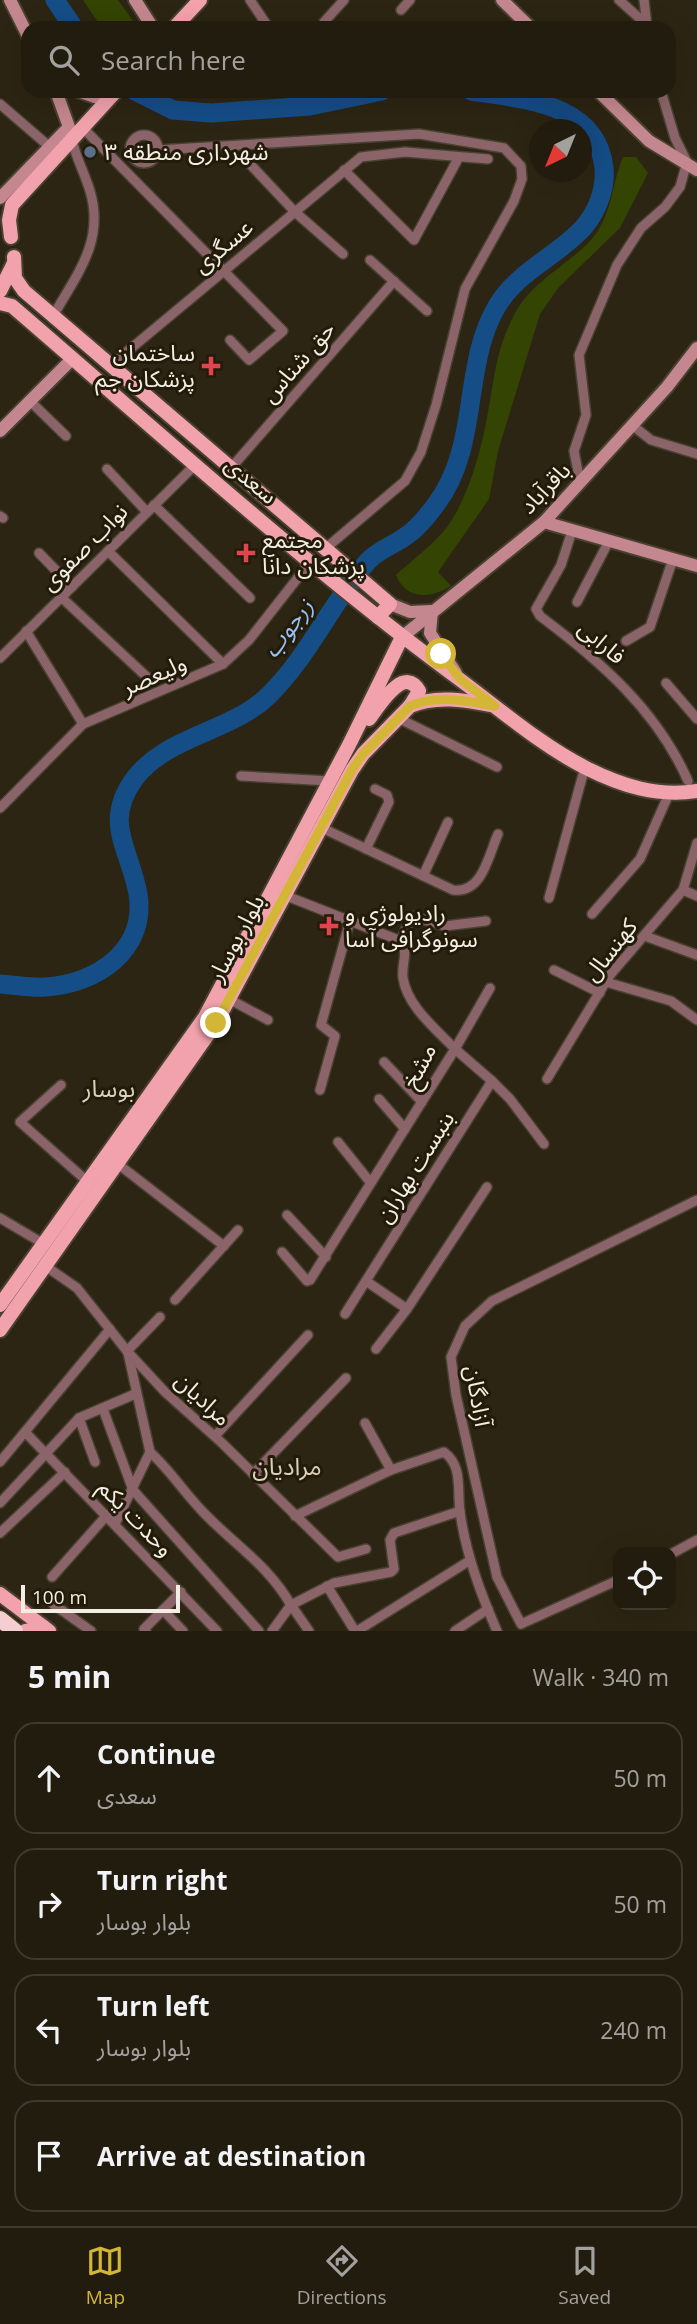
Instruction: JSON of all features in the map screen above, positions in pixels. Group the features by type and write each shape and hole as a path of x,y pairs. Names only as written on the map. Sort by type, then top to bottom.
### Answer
{"highway":[{"path":"0,1619 15,1631"}],"main road":[{"path":"10,0 21,21"},
{"path":"135,0 148,21"},
{"path":"180,21 200,0"},
{"path":"502,0 524,21"},
{"path":"18,15 24,21"},
{"path":"59,98 74,132"},
{"path":"11,237 9,220 12,205 74,132 109,98"},
{"path":"605,98 649,141 670,156 694,164"},
{"path":"0,198 51,148 74,132"},
{"path":"0,219 11,237"},
{"name":"سعدی","path":"11,237 17,283 53,316 390,604 410,612 432,611"},
{"path":"0,291 10,275 14,257"},
{"name":"سعدی","path":"0,303 12,306 402,637 538,739 585,768 626,785 668,796 692,786"},
{"name":"باقرآباد","path":"402,637 544,522 697,348"},
{"path":"0,431 73,358"},
{"path":"544,522 697,566"},
{"path":"378,617 390,604"},
{"path":"432,611 430,634 460,679"},
{"name":"بلوار بوسار","path":"1,1301 205,1017 349,745 402,637"},
{"path":"349,745 398,684 408,681 415,684 419,691 410,706"},
{"path":"410,706 419,702 456,699 495,706"},
{"name":"بلوار بوسار","path":"0,1330 206,1039 320,827 363,754 410,706"},
{"path":"0,1594 46,1629"},
{"path":"25,1631 46,1629"}],"street":[{"path":"250,0 264,21"},
{"path":"325,21 344,0"},
{"path":"401,10 411,0"},
{"path":"620,0 640,21"},
{"path":"645,0 646,21"},
{"path":"580,482 574,451 586,415 579,355 617,265 641,228 665,207 694,164 675,138 663,98"},
{"path":"0,104 51,148"},
{"path":"74,132 119,163 283,331 249,360 230,340"},
{"path":"53,316 82,267 96,228 90,190 77,162 74,132"},
{"path":"158,150 419,134 504,148 521,166 522,178 514,201 465,289 436,405 421,452 405,481 329,551"},
{"path":"134,159 130,147 136,137 148,136 154,139 158,150"},
{"path":"119,163 134,159 149,163 158,150"},
{"name":"عسگری","path":"111,365 360,157 405,152 459,157"},
{"path":"344,170 414,240 459,157 488,159"},
{"path":"248,162 295,212 343,254"},
{"path":"370,260 427,311"},
{"name":"حق شناس","path":"231,468 394,281"},
{"path":"30,401 66,436"},
{"path":"632,425 651,440 697,454"},
{"name":"نواب صفوی","path":"0,657 196,464"},
{"path":"107,469 250,598"},
{"name":"فارابی","path":"572,531 561,565 536,609 540,616 601,662 658,726 677,755 692,786"},
{"path":"577,602 609,541"},
{"path":"108,551 223,664"},
{"path":"39,553 72,587"},
{"path":"626,641 650,627 673,559"},
{"name":"ولیعصر","path":"0,808 83,724 223,664 249,640 317,565"},
{"path":"61,597 148,678"},
{"path":"26,631 83,724"},
{"path":"666,683 697,719"},
{"path":"398,718 497,767"},
{"path":"549,898 585,768"},
{"path":"241,776 330,781"},
{"path":"366,849 389,802 387,795 375,789"},
{"path":"592,914 640,859 668,796"},
{"path":"423,876 448,822"},
{"path":"320,827 453,890 469,890 475,885 498,834"},
{"name":"کهنسال","path":"547,1079 607,982 683,890 697,844"},
{"path":"683,890 697,896"},
{"path":"284,895 350,922 390,934 401,941 411,916 445,926 486,921"},
{"path":"320,1090 335,1036 333,1031 321,1025 350,922"},
{"path":"645,936 697,955"},
{"name":"مشخ","path":"282,1252 307,1281 310,1280 455,1049 408,997 402,976 406,949 401,941"},
{"path":"554,970 600,993"},
{"path":"607,982 671,1001 697,1020"},
{"path":"490,988 455,1049 510,1099 544,1144"},
{"path":"229,999 268,1020"},
{"path":"384,1062 422,1102"},
{"name":"بنبست بهاران","path":"345,1314 492,1081"},
{"path":"61,1084 20,1122 89,1182"},
{"path":"379,1099 405,1129"},
{"path":"338,1142 370,1182"},
{"path":"118,1164 223,1246"},
{"path":"376,1349 407,1309 487,1187"},
{"name":"آزادگان","path":"613,1582 520,1625 497,1577 456,1395 451,1357 465,1326 492,1301 697,1200"},
{"path":"287,1215 326,1257"},
{"path":"0,1218 44,1244"},
{"path":"175,1300 238,1230"},
{"name":"مرادیان","path":"44,1265 77,1288 165,1392 215,1436 340,1559 366,1549"},
{"path":"366,1282 407,1309"},
{"path":"160,1317 128,1351 135,1394 150,1452 175,1475 205,1514 263,1565 309,1631"},
{"path":"0,1462 110,1329"},
{"path":"215,1436 308,1335"},
{"path":"253,1474 346,1378"},
{"path":"0,1503 79,1418 135,1394"},
{"path":"103,1409 133,1490 259,1631"},
{"path":"79,1418 95,1462"},
{"path":"365,1423 391,1470"},
{"name":"وحدت یکم","path":"25,1432 217,1631"},
{"path":"115,1524 150,1452"},
{"path":"295,1516 391,1470 444,1452 457,1466 460,1511 469,1561 497,1631"},
{"path":"0,1533 65,1472"},
{"path":"273,1631 291,1605 327,1586 391,1572 394,1569 390,1540 394,1533 460,1511"},
{"path":"52,1577 107,1515"},
{"path":"676,1550 697,1540"},
{"path":"327,1586 356,1631 469,1561"},
{"path":"146,1631 144,1629 181,1592"},
{"path":"53,1604 94,1629"},
{"path":"454,1631 488,1609"},
{"path":"163,1610 183,1631"}],"green space":[{"path":"83,0 118,0 133,21 97,21"},
{"path":"623,157 636,157 648,173 620,228 559,287 540,314 498,451 489,499 438,572 451,586 427,595 412,593 400,583 396,575 443,532 466,491 485,426 500,351 514,315 529,293 597,232 607,212"}],"waterway":[{"name":"زرجوب","path":"55,0 69,21"},
{"name":"زرجوب","path":"149,98 173,110 211,113 310,106 348,98"},
{"name":"زرجوب","path":"0,984 45,987 83,979 100,971 126,947 135,932 139,914 138,894 119,822 125,794 135,778 148,764 164,753 235,719 267,697 295,665 342,594 368,561 410,533 437,503 460,456 479,354 486,329 497,306 516,283 583,228 596,208 604,184 604,168 598,146 588,130 573,117 554,108 517,98"}],"place":[{"name":"شهرداری منطقه ۳","path":"90,152"},
{"name":"ساختمان پزشکان جم","path":"211,366"},
{"name":"مجتمع پزشکان دانا","path":"246,553"},
{"name":"رادیولوژی و سونوگرافی آسا","path":"329,926"}],"district":[{"name":"بوسار","path":"109,1089"},
{"name":"مرادیان","path":"287,1467"}],"route":[{"path":"216,1023 320,827 363,754 410,706 419,702 456,699 495,706 460,679 441,654"}]}
